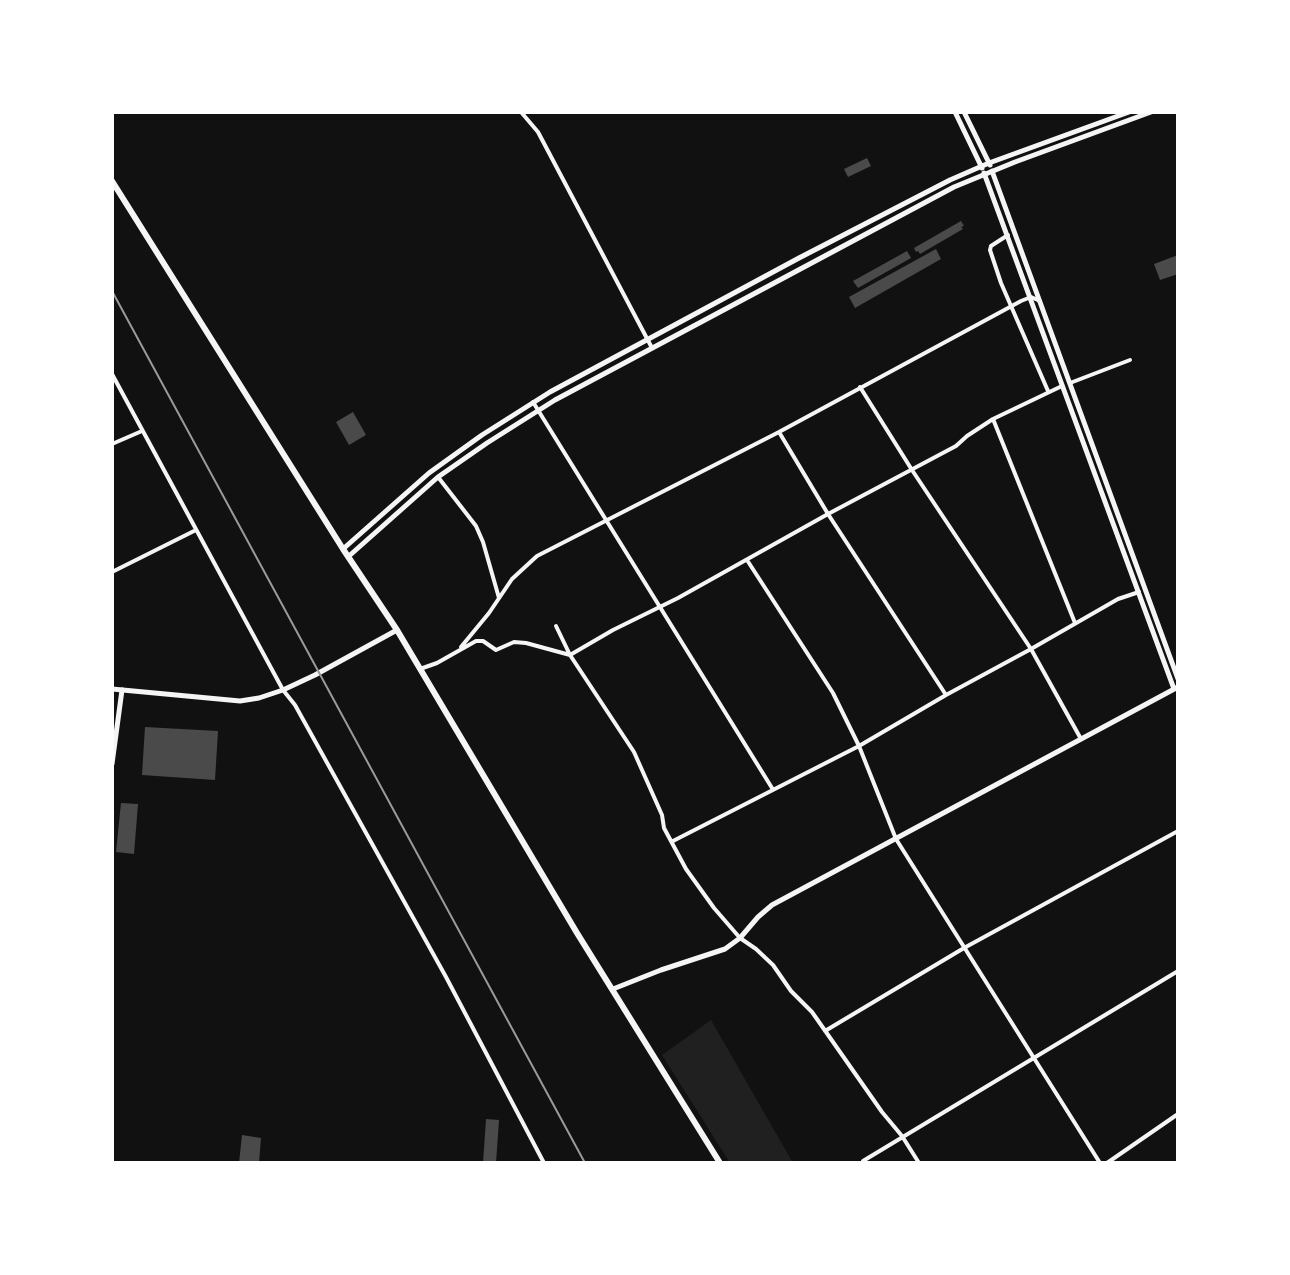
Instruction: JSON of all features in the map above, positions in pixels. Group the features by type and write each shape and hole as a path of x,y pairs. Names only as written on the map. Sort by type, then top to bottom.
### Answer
{"main road":[{"path":"613,989 725,949 772,905 1177,690 1008,235 981,166 955,112"},
{"path":"964,112 989,163 1178,679"},
{"path":"343,549 429,473 533,402 950,180 1129,112"},
{"path":"349,556 438,477 538,409 954,187 984,173 1151,112"},
{"path":"112,181 397,630 577,933 720,1163"},
{"path":"112,689 240,701 283,690 397,630"},
{"path":"112,764 122,690"}],"street":[{"path":"521,112 538,132 652,348"},
{"path":"1008,235 991,246 990,250 1048,391"},
{"path":"457,652 512,579 537,556 779,432 1013,306 1031,297 1041,301"},
{"path":"420,669 476,641 483,641 496,650 514,642 570,655 956,446 993,419 1048,391 1130,360"},
{"path":"112,374 283,690 295,705 446,977 544,1163"},
{"path":"860,387 1031,649 1081,739"},
{"path":"533,402 772,789"},
{"path":"993,419 1075,623"},
{"path":"112,444 142,431"},
{"path":"779,432 828,514 946,695"},
{"path":"438,477 476,526 499,599"},
{"path":"112,572 196,530"},
{"path":"747,560 833,693 859,746 896,839 1100,1163"},
{"path":"672,842 859,746 1118,599 1139,592"},
{"path":"556,626 570,655 634,752 662,815 664,828 686,869 740,938 773,965 791,991 812,1012 919,1163"},
{"path":"824,1032 964,948 1178,831"},
{"path":"863,1161 1178,971"},
{"path":"1107,1163 1178,1114"}],"shaded area":[{"path":"711,1020 793,1163 730,1163 662,1055"}],"building":[{"path":"867,158 871,166 848,177 844,169"},
{"path":"961,221 963,229 920,254 916,252 914,248"},
{"path":"936,249 941,259 855,308 849,297"},
{"path":"907,251 911,258 858,288 853,281"},
{"path":"1178,255 1178,274 1160,280 1154,264"},
{"path":"353,412 366,435 349,445 336,422"},
{"path":"145,727 218,731 215,780 142,775"},
{"path":"121,803 138,804 134,854 116,852"},
{"path":"486,1119 499,1120 496,1163 483,1163"},
{"path":"242,1135 261,1138 259,1163 239,1163"}],"railway":[{"path":"112,291 585,1163"}]}
